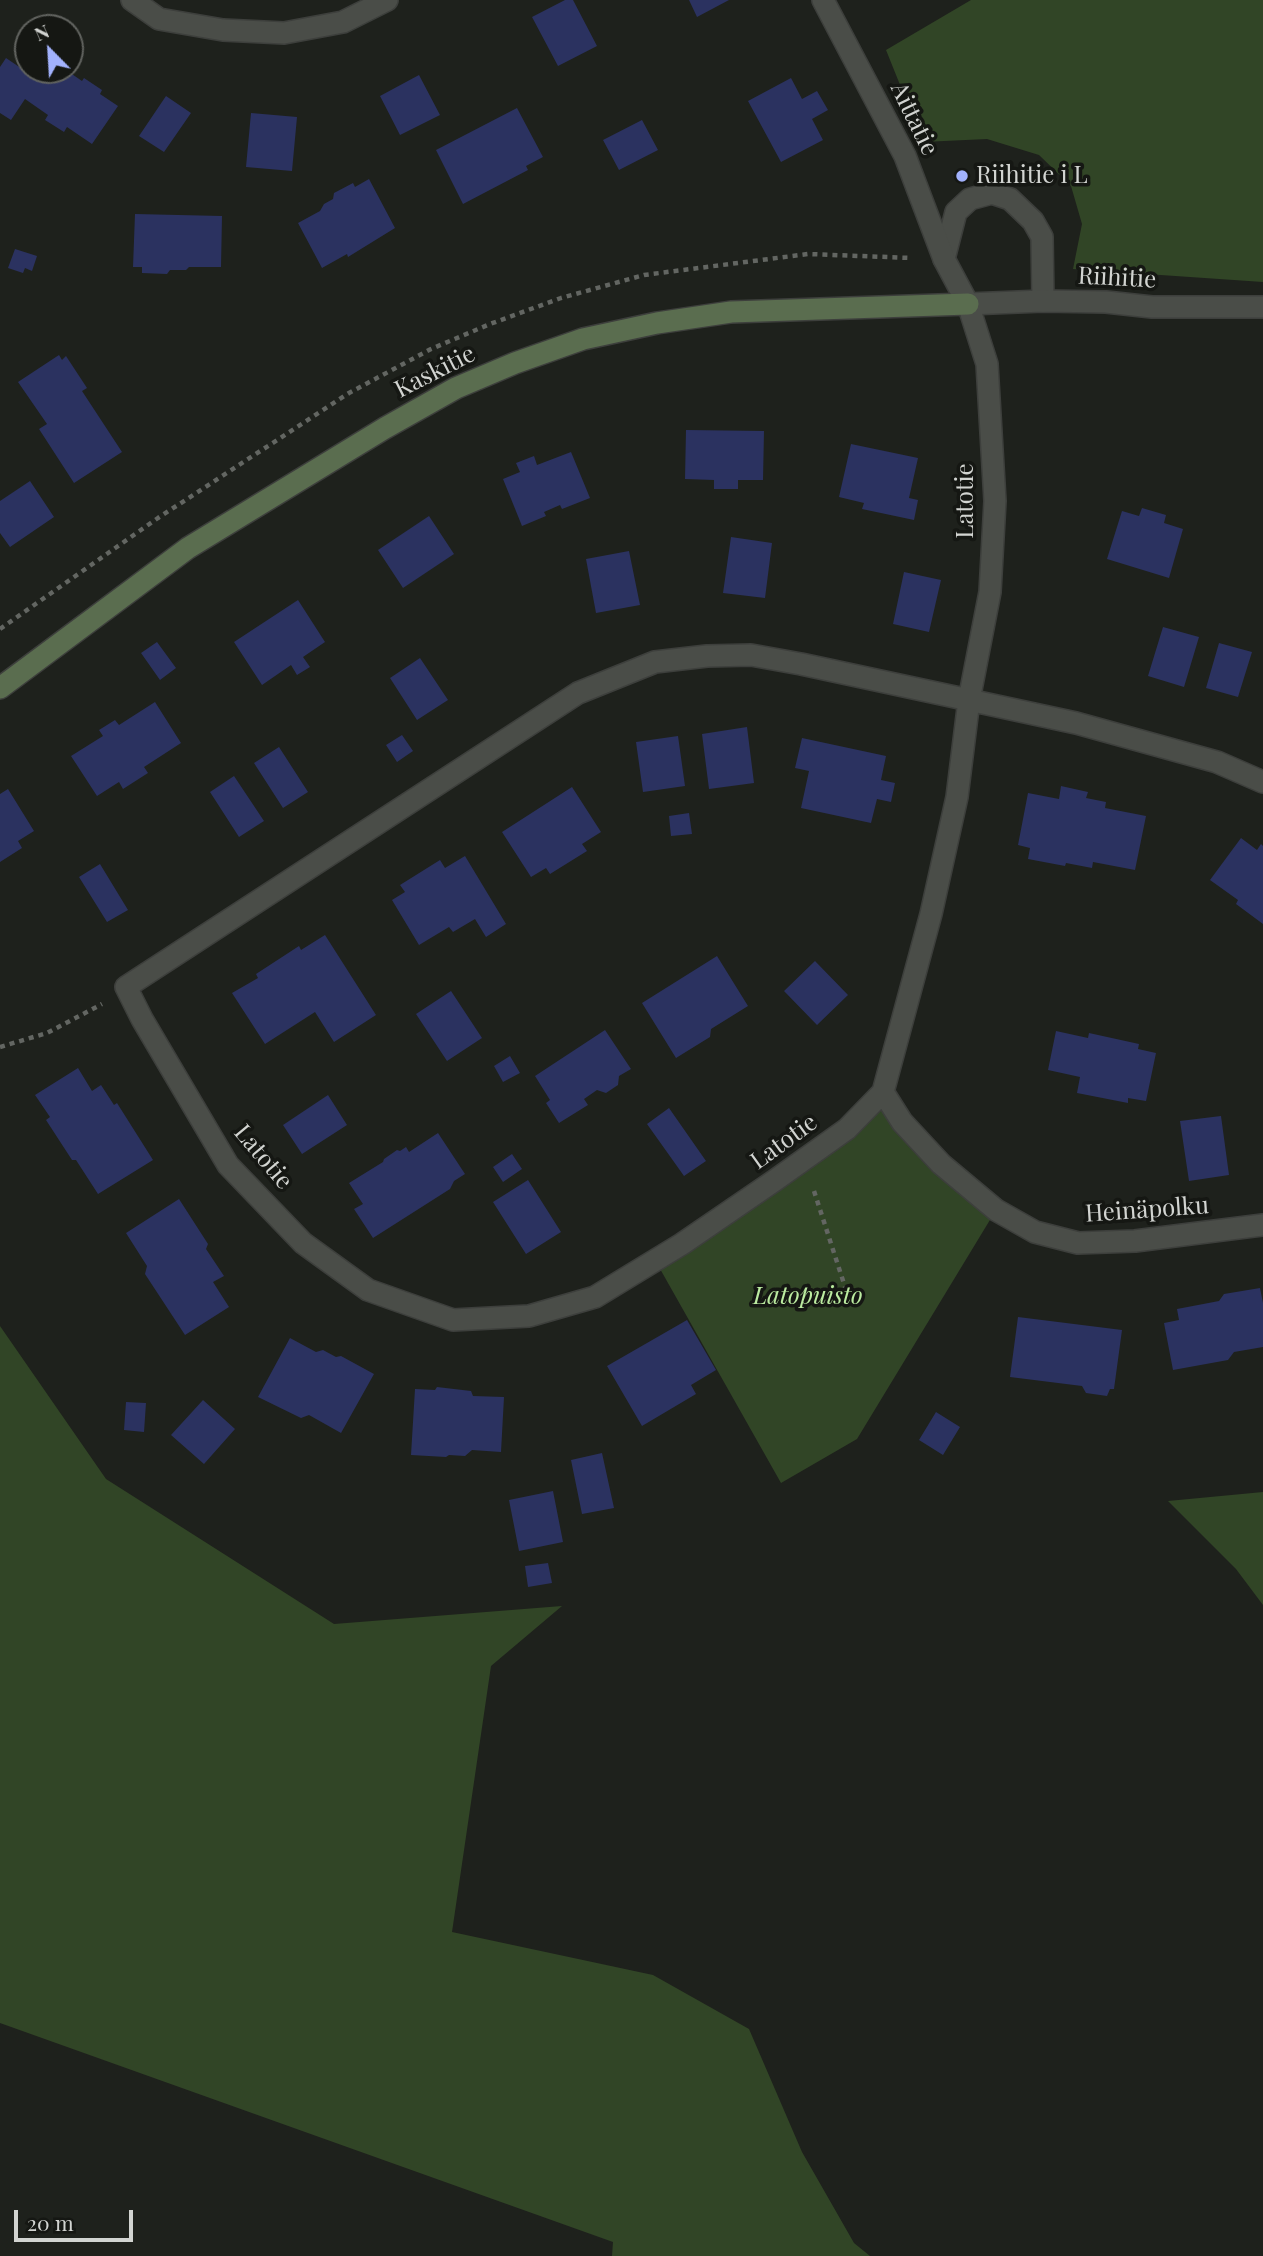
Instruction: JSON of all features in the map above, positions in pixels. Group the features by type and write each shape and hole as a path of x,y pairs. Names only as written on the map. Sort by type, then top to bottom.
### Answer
{"street":[{"path":"132,0 159,19 223,30 285,33 343,22 387,0"},
{"name":"Aittatie","path":"823,0 905,156 944,259 968,304"},
{"path":"944,259 956,212 970,199 992,193 1010,199 1033,221 1042,237 1043,301"},
{"name":"Riihitie","path":"968,304 1043,301 1106,302 1152,307 1263,307"},
{"name":"Kaskitie","path":"1,684 188,548 385,428 456,388 515,363 583,339 657,323 731,312 968,304"},
{"name":"Latotie","path":"126,987 142,1019 228,1164 303,1243 368,1290 453,1320 529,1316 595,1297 682,1244 847,1129 883,1092 931,915 957,797 970,700 990,592 995,501 987,364 968,304"},
{"path":"126,987 578,693 655,662 707,656 751,655 1076,723 1217,762 1263,782"},
{"name":"Heinäpolku","path":"883,1092 902,1122 941,1164 996,1210 1035,1232 1078,1243 1124,1242 1263,1225"}],"path":[{"path":"0,1047 47,1033 98,1006 126,987"},
{"path":"804,1160 847,1293"}],"green space":[{"path":"971,0 1263,0 1263,282 1073,269 1082,224 1071,186 1039,155 987,139 923,142 886,50"},
{"name":"Latopuisto","path":"883,1092 996,1210 857,1439 781,1483 655,1260"},
{"path":"0,1326 106,1479 334,1624 562,1606 491,1666 452,1932 653,1975 749,2029 802,2152 854,2243 870,2256 612,2256 613,2242 0,2023"},
{"path":"1263,1492 1263,1605 1236,1569 1168,1501"}],"building":[{"path":"565,0 573,0 597,46 558,66 532,17"},
{"path":"689,0 729,0 697,17"},
{"path":"6,58 14,63 14,84 84,84 84,78 102,90 100,94 118,106 92,144 67,127 64,132 45,120 48,115 25,99 11,120 0,113 0,67"},
{"path":"419,75 440,115 400,135 380,96"},
{"path":"791,78 802,99 817,91 828,110 812,119 823,140 781,162 748,101"},
{"path":"166,96 191,113 164,152 139,136"},
{"path":"517,108 543,157 526,166 528,170 463,204 436,150"},
{"path":"251,113 297,117 292,171 246,167"},
{"path":"642,120 658,150 619,170 603,140"},
{"path":"369,179 395,228 348,257 347,254 322,268 298,223 320,211 324,204 333,199 334,193 353,183 355,187"},
{"path":"135,214 222,216 221,267 189,267 186,270 170,270 167,274 142,273 142,267 133,267"},
{"path":"15,249 37,256 32,271 25,268 23,273 8,268"},
{"path":"59,355 62,360 66,356 87,388 82,391 122,452 74,483 39,429 47,424 18,382"},
{"path":"686,430 764,431 763,480 738,480 738,489 714,489 714,480 685,479"},
{"path":"851,444 918,458 909,498 918,500 914,520 862,509 864,503 839,497"},
{"path":"571,452 590,498 562,509 560,505 544,512 546,516 522,526 503,479 520,472 516,463 534,456 537,465"},
{"path":"30,481 54,517 10,547 0,533 0,501"},
{"path":"1142,508 1166,515 1164,523 1183,529 1169,578 1107,559 1122,511 1139,516"},
{"path":"429,516 454,554 403,588 378,550"},
{"path":"731,537 772,543 765,598 723,593"},
{"path":"629,551 640,605 596,613 586,559"},
{"path":"904,572 941,580 929,632 893,624"},
{"path":"298,600 325,642 303,657 310,667 297,675 291,665 262,685 234,642"},
{"path":"1163,627 1199,637 1184,687 1148,676"},
{"path":"157,642 176,668 160,680 141,653"},
{"path":"1219,643 1252,652 1238,697 1206,688"},
{"path":"420,658 448,700 417,720 390,678"},
{"path":"155,702 181,743 144,767 148,773 123,789 119,782 97,796 71,756 103,736 99,730 115,720 119,725"},
{"path":"747,727 754,783 709,789 702,734"},
{"path":"402,735 413,751 397,762 386,745"},
{"path":"678,736 685,786 643,792 636,742"},
{"path":"802,738 886,756 881,780 895,783 891,802 877,799 871,823 801,808 809,771 795,768"},
{"path":"279,747 308,792 283,808 254,763"},
{"path":"234,776 264,821 239,837 210,792"},
{"path":"1061,786 1088,792 1086,798 1106,802 1105,808 1146,816 1135,870 1093,862 1092,868 1028,859 1030,848 1018,845 1028,793 1059,799"},
{"path":"572,787 601,832 582,844 587,851 550,874 546,868 531,877 502,832"},
{"path":"8,789 34,831 18,841 22,848 0,862 0,794"},
{"path":"689,813 692,834 671,836 669,816"},
{"path":"1241,838 1257,850 1261,844 1263,846 1263,924 1236,904 1238,900 1210,880"},
{"path":"465,856 506,924 486,937 475,919 453,932 449,927 419,945 392,900 405,892 400,885 440,860 445,868"},
{"path":"100,864 128,910 107,922 79,877"},
{"path":"325,935 376,1015 334,1042 315,1012 265,1044 232,993 258,978 256,974 299,946 301,950"},
{"path":"717,956 748,1006 711,1029 710,1037 676,1058 642,1003"},
{"path":"815,961 848,995 817,1025 784,991"},
{"path":"451,991 482,1038 447,1061 416,1014"},
{"path":"605,1030 631,1069 619,1076 618,1085 606,1093 597,1090 584,1099 588,1105 559,1123 546,1103 550,1100 535,1076"},
{"path":"1056,1031 1088,1038 1089,1033 1139,1044 1138,1049 1156,1053 1146,1101 1128,1098 1128,1103 1077,1093 1080,1077 1048,1070"},
{"path":"510,1056 520,1073 503,1082 494,1066"},
{"path":"78,1068 92,1091 101,1085 114,1105 117,1103 153,1160 98,1194 46,1120 50,1117 35,1095"},
{"path":"328,1095 347,1125 302,1154 283,1125"},
{"path":"669,1108 706,1161 684,1176 647,1124"},
{"path":"1221,1116 1229,1175 1189,1181 1180,1121"},
{"path":"438,1133 465,1174 454,1181 450,1189 373,1238 354,1209 363,1204 349,1183 397,1150 406,1147 409,1152"},
{"path":"512,1154 522,1169 503,1182 493,1167"},
{"path":"528,1180 561,1232 526,1254 493,1202"},
{"path":"179,1199 208,1244 206,1249 224,1276 213,1282 229,1307 185,1335 145,1274 147,1266 126,1233"},
{"path":"1260,1288 1263,1303 1263,1347 1234,1352 1228,1360 1173,1370 1164,1323 1179,1320 1177,1309 1219,1301 1224,1294"},
{"path":"1018,1317 1122,1330 1114,1389 1110,1389 1107,1396 1086,1393 1082,1386 1010,1377"},
{"path":"687,1320 716,1370 691,1385 696,1394 642,1426 607,1366"},
{"path":"290,1338 316,1352 323,1350 336,1357 341,1356 374,1374 341,1433 309,1415 301,1418 258,1397"},
{"path":"437,1387 471,1391 473,1396 504,1397 501,1452 472,1450 465,1456 446,1457 411,1455 415,1389 435,1390"},
{"path":"203,1400 235,1429 204,1464 171,1435"},
{"path":"126,1402 146,1403 144,1432 124,1430"},
{"path":"936,1412 960,1427 943,1455 919,1440"},
{"path":"602,1453 614,1508 582,1514 571,1460"},
{"path":"553,1491 563,1542 519,1551 509,1500"},
{"path":"548,1563 552,1583 528,1587 525,1566"}],"place":[{"name":"Riihitie i L","path":"962,176"}]}
